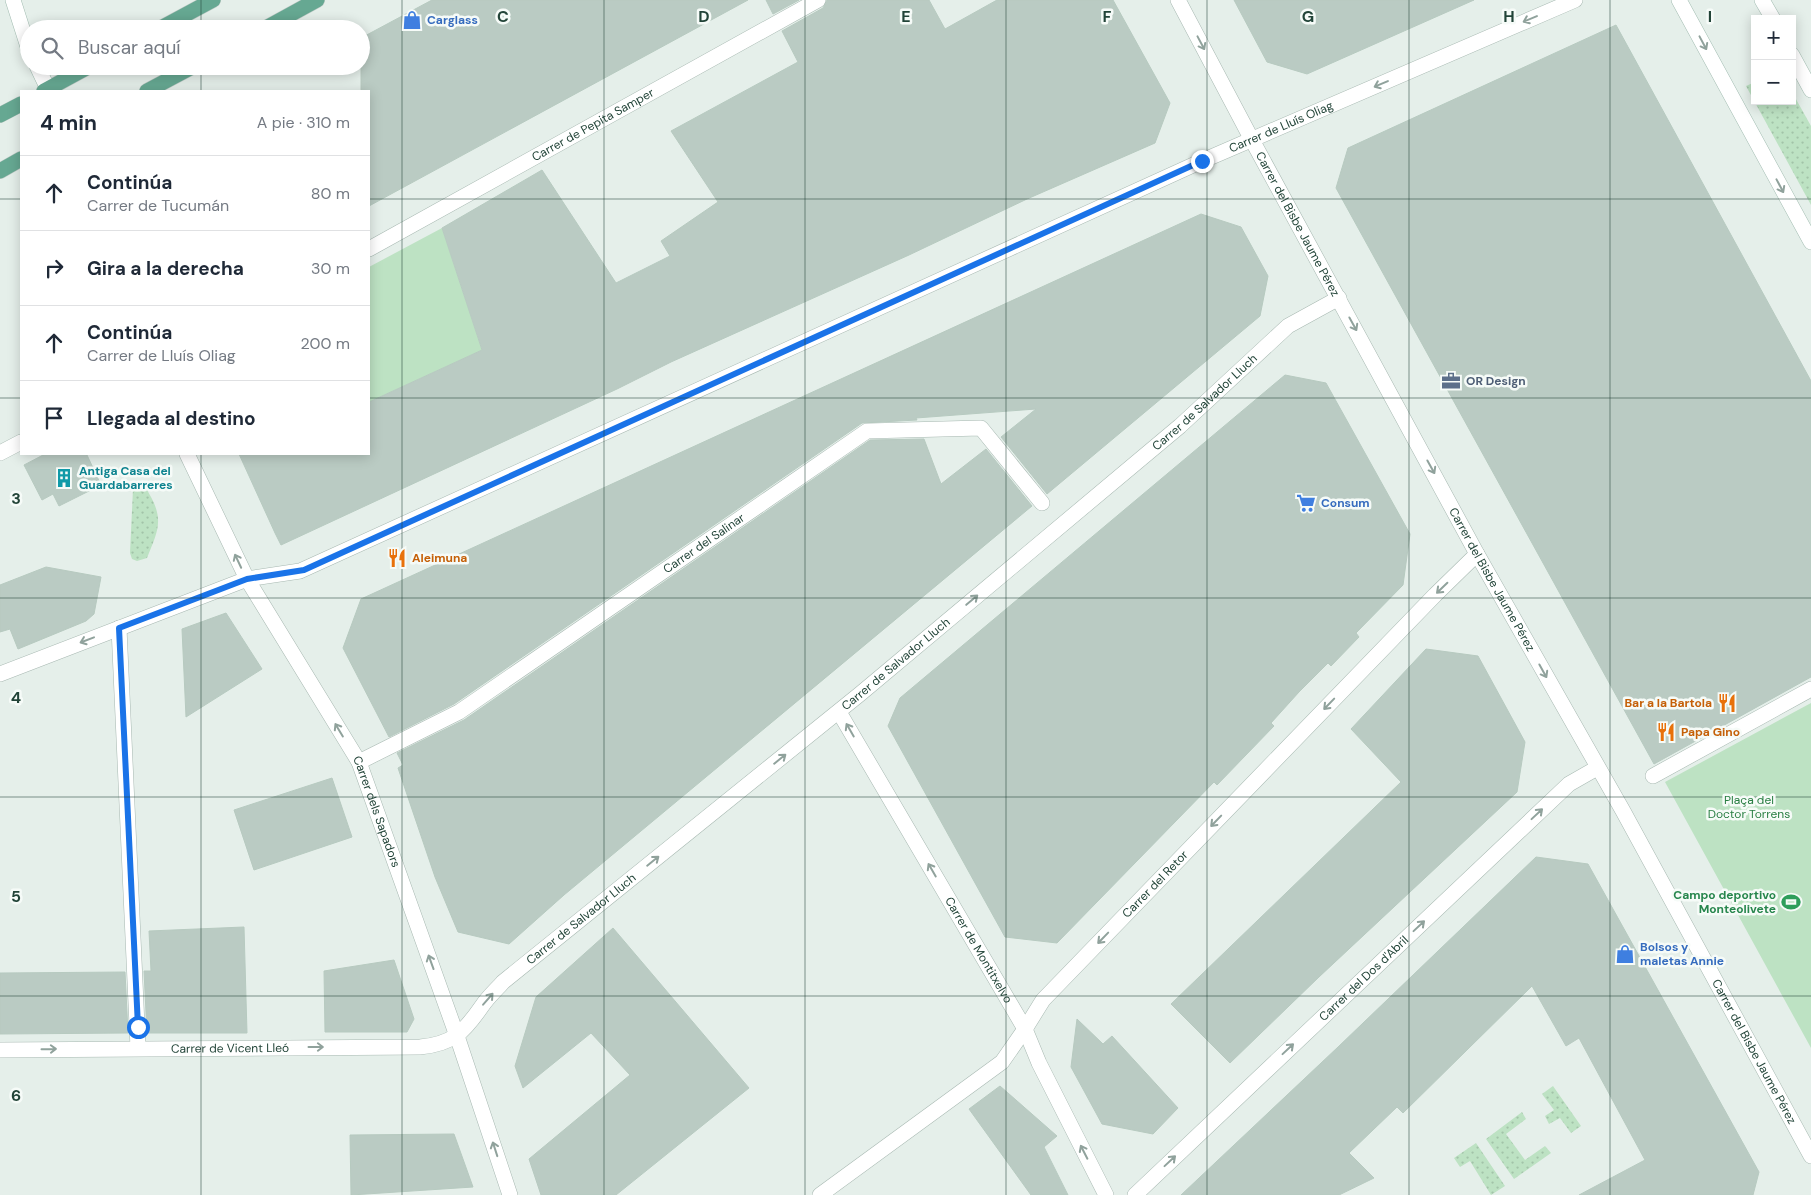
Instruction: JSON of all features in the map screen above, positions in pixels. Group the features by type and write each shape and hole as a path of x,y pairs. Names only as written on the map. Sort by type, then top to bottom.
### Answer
{"main road":[{"path":"175,20 212,0"},
{"path":"280,20 317,0"},
{"path":"47,90 74,75"},
{"path":"149,90 177,75"},
{"path":"0,115 20,105"},
{"path":"0,171 20,160"}],"street":[{"path":"13,0 20,22"},
{"name":"Carrer de Pepita Samper","path":"370,248 818,0"},
{"name":"Carrer del Bisbe Jaume Pérez","path":"1178,0 1477,554 1623,811 1811,1156"},
{"name":"Carrer de Lluís Oliag","path":"0,674 247,579 304,570 1252,140 1575,0"},
{"path":"1679,0 1811,242"},
{"path":"1762,0 1770,15"},
{"path":"1794,60 1811,90"},
{"path":"41,75 47,90"},
{"name":"Carrer de Salvador Lluch","path":"457,1036 468,1027 483,1004 503,982 839,712 1180,426 1288,326 1339,298"},
{"name":"Carrer del Salinar","path":"359,762 459,712 867,431 981,428 1042,503"},
{"path":"0,453 20,443"},
{"name":"Carrer dels Sapadors","path":"187,455 247,579 359,762 457,1036 510,1195"},
{"name":"Carrer del Retor","path":"820,1195 1002,1062 1025,1030 1043,1000 1435,595 1477,554"},
{"path":"119,628 138,1048"},
{"path":"1653,776 1811,689"},
{"name":"Carrer de Montitxelvo","path":"839,712 1025,1030 1039,1063 1106,1195"},
{"name":"Carrer del Dos d'Abril","path":"1135,1195 1569,784 1597,768"},
{"name":"Carrer de Vicent Lleó","path":"0,1050 420,1047 436,1046 457,1036"}],"green space":[{"path":"1751,84 1751,95 1746,86"},
{"path":"1796,99 1811,126 1811,205 1756,105 1796,105"},
{"path":"442,228 482,350 370,402 370,266"},
{"path":"138,482 144,486 155,505 158,527 147,558 137,561 132,559 130,553 133,489 134,484"},
{"name":"Plaça del Doctor Torrens","path":"1811,703 1811,1048 1665,782"},
{"path":"1553,1086 1581,1126 1571,1133 1560,1118 1549,1124 1545,1116 1554,1110 1542,1094"},
{"path":"1522,1112 1526,1119 1506,1134 1525,1160 1545,1146 1551,1153 1514,1179 1486,1139"},
{"path":"1476,1143 1505,1186 1491,1195 1470,1161 1460,1167 1454,1158"}],"building":[{"path":"432,0 748,0 370,205 370,90 361,90 361,75 370,75 370,33"},
{"path":"766,0 799,0 773,14"},
{"path":"827,0 929,0 945,29 997,0 1113,0 1170,103 1155,143 1027,199 909,255 671,362 617,389 281,545 239,455 370,455 370,402 482,350 442,228 542,170 616,283 670,256 661,241 718,202 671,131 798,62 782,31 823,8"},
{"path":"1234,0 1474,0 1307,74 1267,62"},
{"path":"1616,25 1811,381 1811,677 1654,764 1336,188 1348,148"},
{"path":"1201,214 1241,227 1268,276 1260,316 1047,494 1001,437 1036,409 862,423 454,704 389,737 343,648 361,599"},
{"path":"1285,375 1326,383 1410,534 1403,585 1356,633 1359,637 1331,666 1328,663 1299,692 1271,723 1274,726 1217,785 1214,782 1057,943 1005,937 888,726 900,698"},
{"path":"924,439 941,484 986,449 1032,506 564,895 509,944 458,932 435,877 398,768 403,765 397,753 464,720 870,440"},
{"name":"Antiga Casa del Guardabarreres","path":"43,455 87,455 101,485 59,506 53,494 42,500 24,465"},
{"path":"46,567 101,577 94,614 86,621 18,649 10,629 0,632 0,585"},
{"path":"226,613 262,669 186,717 182,629"},
{"path":"1426,649 1478,656 1525,742 1517,792 1230,1063 1171,1004 1401,782 1351,729"},
{"path":"332,778 352,837 254,870 234,810"},
{"path":"1536,857 1588,864 1759,1172 1753,1195 1579,1195 1645,1160 1579,1038 1566,1046 1532,986 1403,1113 1397,1107 1349,1153 1374,1178 1339,1195 1181,1195 1338,1047"},
{"path":"244,927 247,1033 147,1033 144,971 151,971 149,931"},
{"path":"613,928 749,1088 616,1195 541,1195 529,1159 630,1075 591,1033 523,1088 515,1066 536,997"},
{"path":"394,960 414,1019 407,1032 325,1032 324,971"},
{"path":"125,972 128,1033 0,1034 0,973"},
{"path":"1077,1019 1103,1044 1112,1036 1178,1108 1153,1134 1102,1124 1071,1067"},
{"path":"1000,1086 1057,1136 1044,1147 1068,1195 1031,1195 969,1109"},
{"path":"454,1134 473,1187 351,1195 350,1135"}],"place":[{"name":"Carglass","path":"412,20"},
{"name":"OR Design","path":"1451,381"},
{"name":"Antiga Casa del Guardabarreres","path":"64,478"},
{"name":"Consum","path":"1306,503"},
{"name":"Aleimuna","path":"397,558"},
{"name":"Bar a la Bartola","path":"1727,703"},
{"name":"Papa Gino","path":"1666,732"},
{"name":"Campo deportivo Monteolivete","path":"1791,902"},
{"name":"Bolsos y maletas Annie","path":"1625,954"}],"route":[{"path":"138,1027 119,628 247,579 304,570 1202,161"}]}
